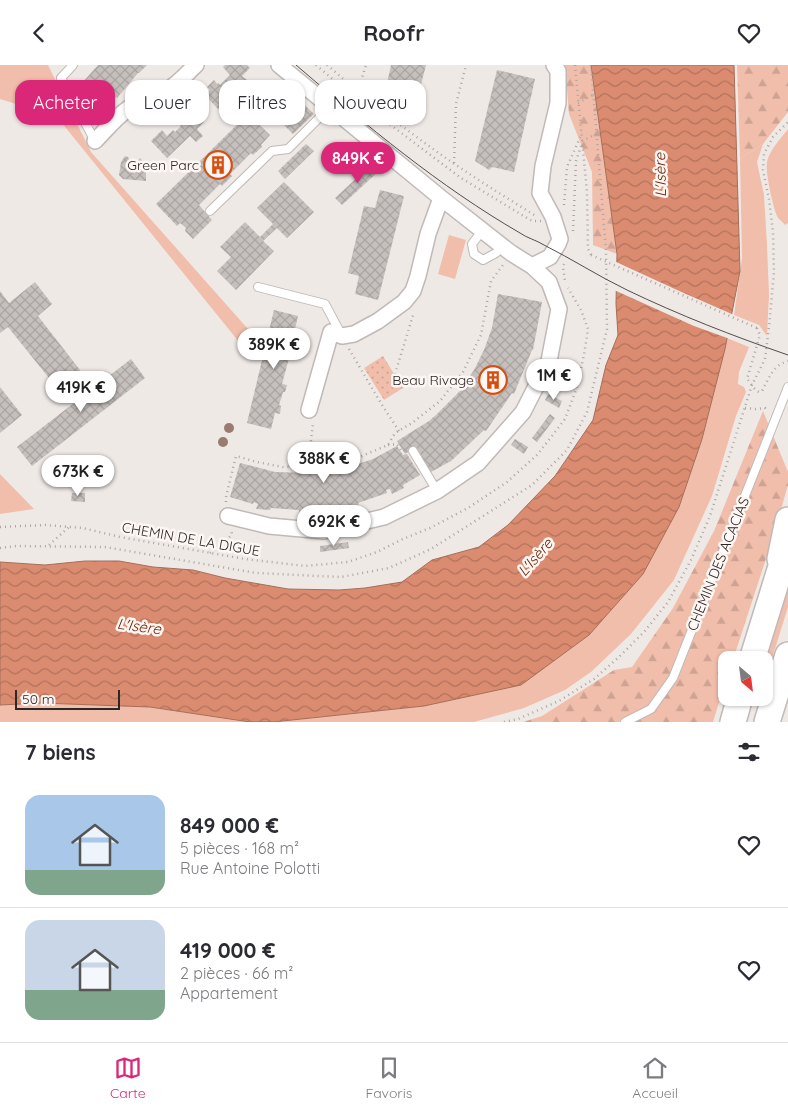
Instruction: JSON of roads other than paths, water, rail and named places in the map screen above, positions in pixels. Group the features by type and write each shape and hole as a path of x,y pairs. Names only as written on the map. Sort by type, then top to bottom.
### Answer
{"main road":[{"path":"776,582 788,520"},
{"path":"755,651 788,544"},
{"path":"767,722 788,655"},
{"path":"733,722 737,706"}],"street":[{"path":"95,141 126,110 148,97 158,95 170,89 196,65"},
{"path":"279,65 315,95"},
{"path":"532,266 550,257 560,239 552,215 540,193 543,166 558,103 558,71 554,65"},
{"path":"228,516 269,526 324,531 384,517 437,491 478,463 523,412 548,361 559,309 549,282 532,266 482,231 352,125"},
{"path":"309,411 331,332 342,336 354,333 378,321 404,302 413,291 428,234 441,198"}],"lane":[{"path":"73,65 61,78 95,141"},
{"path":"210,211 272,151 288,149 315,122"},
{"path":"482,231 472,244 474,254 483,260 507,250"},
{"path":"258,287 325,304 342,336"},
{"name":"CHEMIN DES ACACIAS","path":"625,722 651,709 673,677 788,387"},
{"path":"779,409 788,403"},
{"path":"413,451 437,491"}],"water":[{"name":"L'Isère","path":"591,65 734,65 740,271 725,349 702,439 679,507 643,574 589,635 521,685 424,706 273,722 250,722 150,707 41,703 0,705 0,562 45,565 85,561 119,561 153,567 193,570 225,578 288,589 339,590 365,588 402,582 432,560 479,547 508,525 555,476 593,420 606,365 618,335 616,304 617,254"}],"tram line":[{"path":"296,65 377,133 432,175 523,235 616,285 706,325 788,355"}],"place":[{"name":"Green Parc","path":"218,165"},
{"name":"Beau Rivage","path":"493,380"}]}
